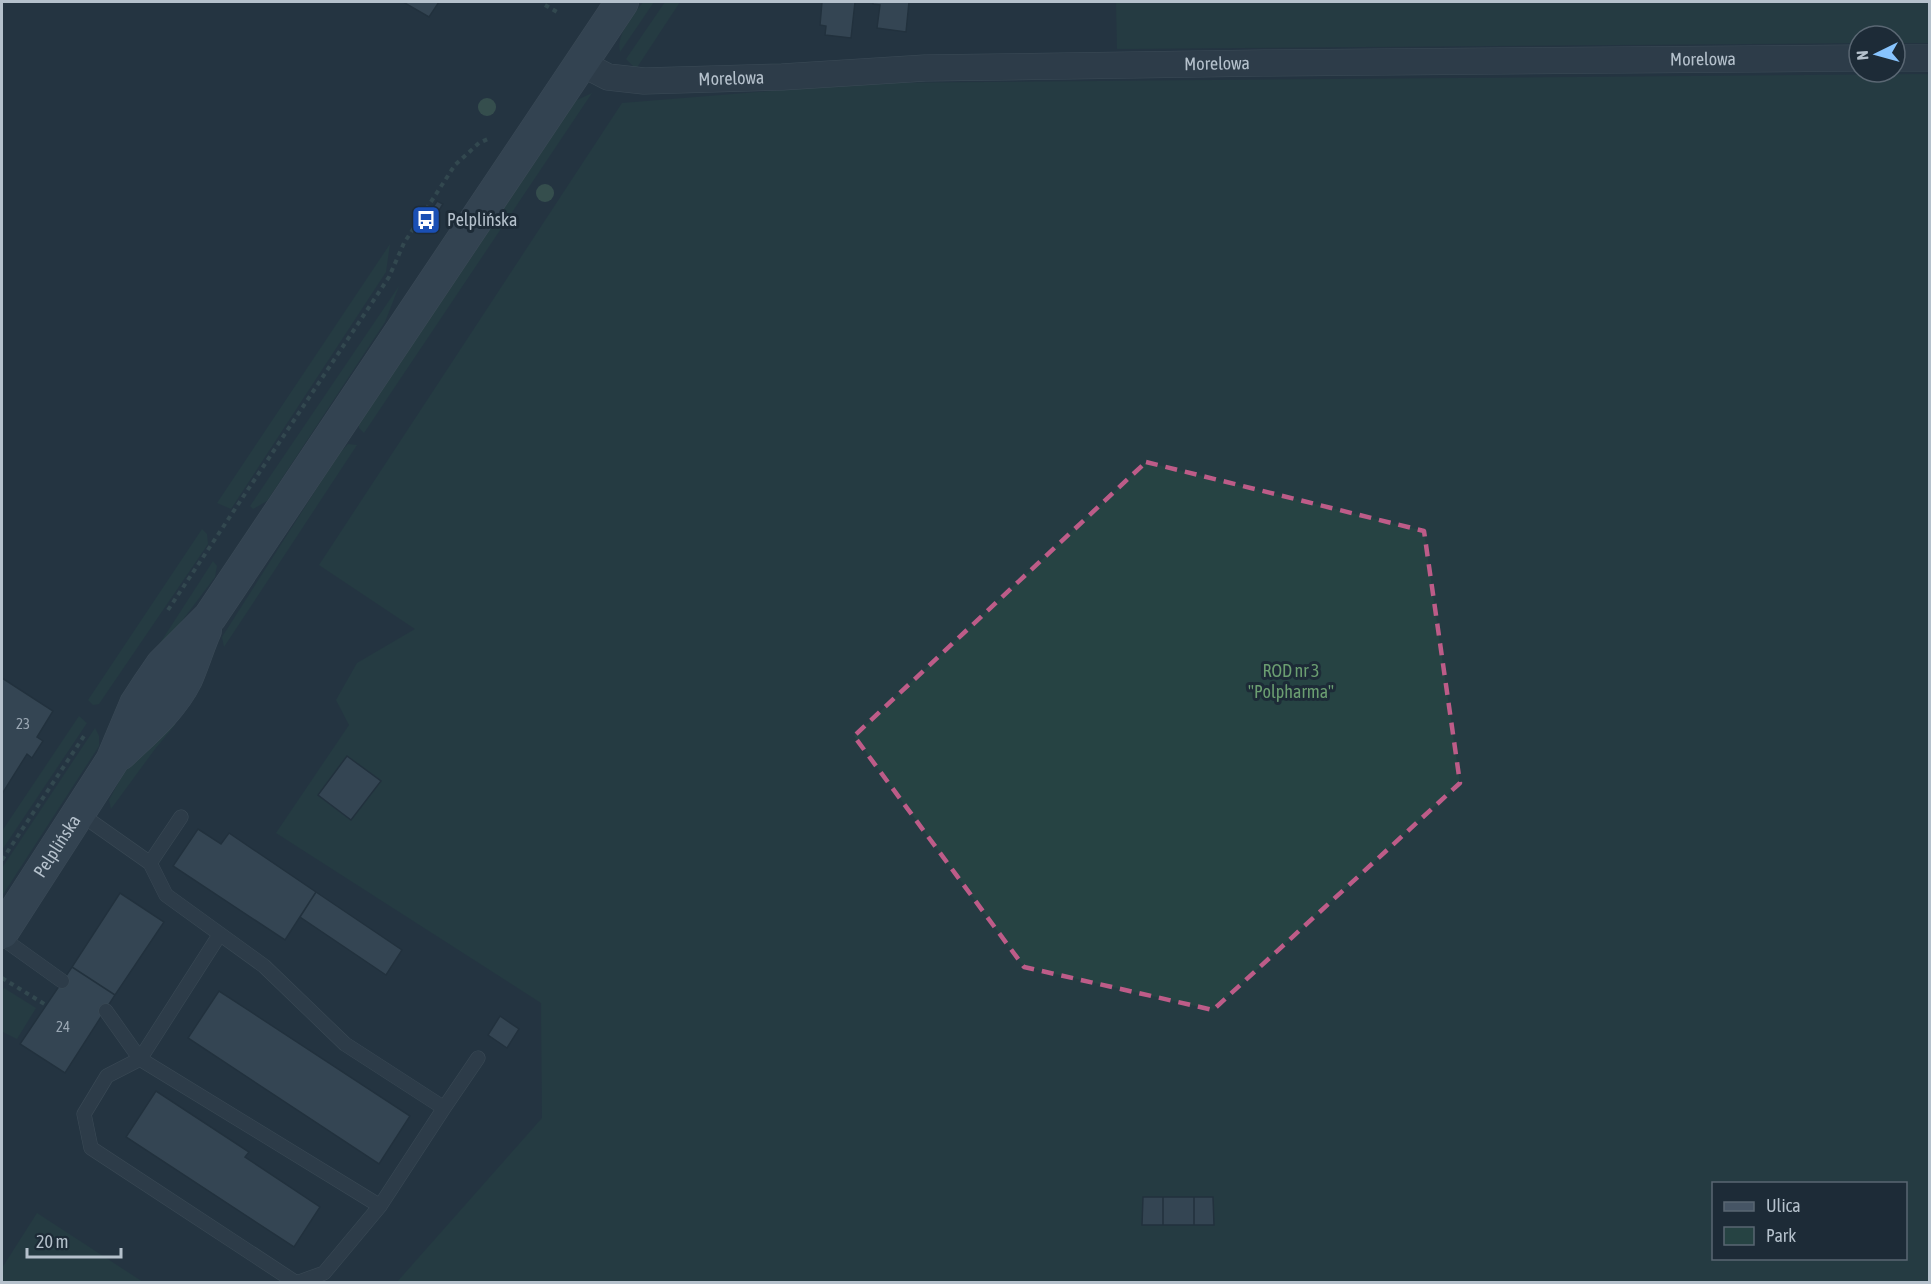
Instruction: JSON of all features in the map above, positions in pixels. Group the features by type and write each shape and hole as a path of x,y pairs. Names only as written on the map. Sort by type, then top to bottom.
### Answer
{"main road":[{"name":"Pelplińska","path":"2,932 112,762 160,716 172,700 185,680 210,617 622,2"}],"street":[{"name":"Morelowa","path":"581,63 608,77 644,81 782,77 925,68 1847,58"},
{"path":"1907,58 1929,58"}],"lane":[{"path":"79,813 150,863 166,895 264,966 345,1044 444,1108"},
{"path":"150,863 181,817"},
{"path":"220,934 140,1059 107,1076 84,1114 91,1148 297,1282 324,1273 380,1206 478,1059"},
{"path":"2,938 62,981"},
{"path":"106,1011 140,1059 380,1206"}],"path":[{"path":"545,5 557,12"},
{"path":"167,611 389,277 404,243 455,165 479,143 493,136"},
{"path":"2,860 92,725"},
{"path":"2,978 46,1005"}],"highlighted area":[{"path":"1146,462 1424,531 1460,783 1213,1010 1024,967 854,736"}],"green space":[{"path":"643,2 654,2 620,52 619,45 623,32"},
{"path":"665,2 680,2 636,69 626,59"},
{"path":"1116,2 1929,2 1929,43 1907,43 1907,24 1847,24 1847,43 1117,49"},
{"name":"ROD nr 3 \"Polpharma\"","path":"1907,74 1929,74 1929,1282 397,1282 542,1118 541,1003 276,833 349,725 336,700 357,663 415,629 319,565 622,103 869,83 1847,75 1847,84 1907,84"},
{"path":"592,93 364,433 359,428 359,423 575,101"},
{"path":"390,244 386,272 231,509 217,503"},
{"path":"399,286 385,322 267,501 253,509 250,506"},
{"path":"348,444 357,445 224,647 222,637 338,455"},
{"path":"202,529 207,534 208,544 99,704 93,705 88,700"},
{"path":"213,561 217,566 215,577 148,666 146,665"},
{"path":"175,713 175,725 111,809 109,800 123,774"},
{"path":"79,716 87,723 2,850 2,831"},
{"path":"95,728 99,736 99,746 2,896 2,868"},
{"path":"4,988 36,1008 17,1039 3,1032 2,1034"},
{"path":"37,1213 143,1282 2,1282 2,1268"}],"building":[{"path":"403,2 439,2 429,17"},
{"path":"822,2 855,2 851,38 825,35 826,26 820,25"},
{"path":"873,2 909,2 906,32 877,28 880,5 873,4"},
{"path":"437,201 443,204 433,220 427,217"},
{"path":"2,678 53,711 37,737 43,741 32,758 27,754 2,794"},
{"path":"347,756 381,781 351,820 318,795"},
{"path":"198,829 221,844 229,833 316,892 285,940 173,866"},
{"path":"316,892 402,950 386,975 300,917"},
{"path":"120,893 164,922 115,995 72,967"},
{"path":"72,967 115,995 65,1073 20,1044"},
{"path":"219,991 410,1116 379,1164 188,1038"},
{"path":"500,1016 519,1029 507,1048 488,1035"},
{"path":"156,1091 249,1152 245,1157 320,1207 294,1247 126,1137"},
{"path":"1143,1197 1163,1197 1163,1225 1142,1225"},
{"path":"1163,1197 1194,1197 1194,1225 1163,1225"},
{"path":"1194,1197 1213,1197 1214,1225 1194,1225"}],"place":[{"name":"Pelplińska","path":"426,220"}]}
